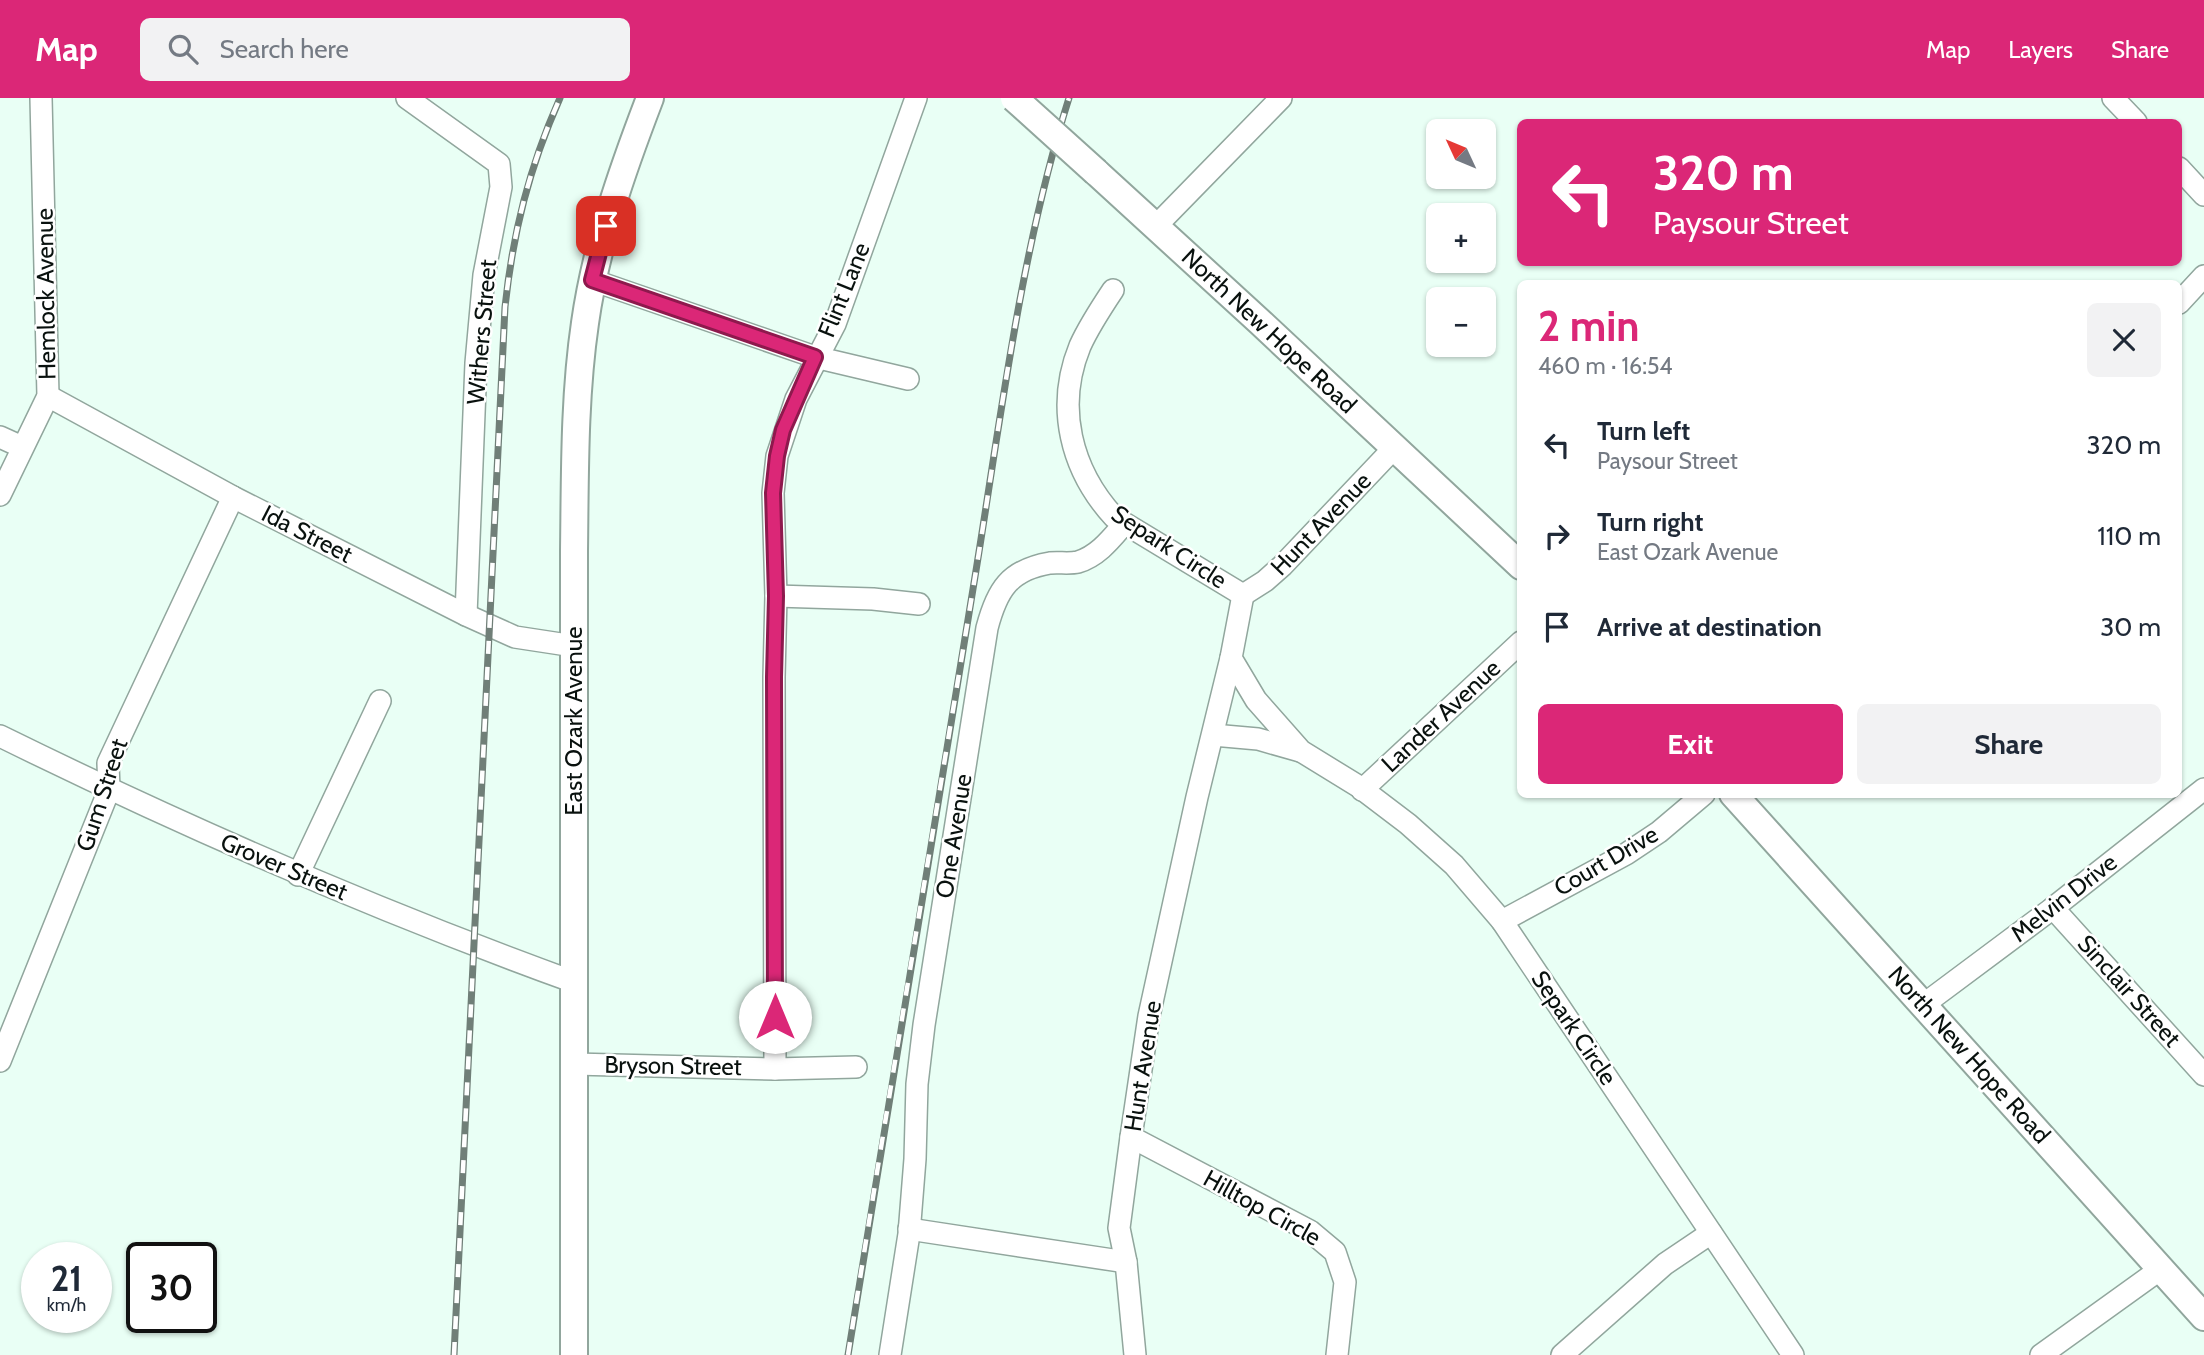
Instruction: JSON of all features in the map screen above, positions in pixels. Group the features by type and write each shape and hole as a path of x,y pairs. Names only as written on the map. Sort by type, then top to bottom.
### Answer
{"main road":[{"name":"East Ozark Avenue","path":"574,1355 576,418 585,322 592,280 625,165 650,98"},
{"name":"North New Hope Road","path":"1014,98 1517,561"},
{"name":"North New Hope Road","path":"1736,798 2204,1317"}],"street":[{"name":"Hemlock Avenue","path":"0,495 48,397 41,98"},
{"name":"Withers Street","path":"407,98 499,163 500,187 484,275 476,363 466,615"},
{"name":"Flint Lane","path":"775,1069 776,596 773,493 777,456 791,409 815,357 835,324 915,98"},
{"path":"1156,226 1281,98"},
{"path":"2113,98 2134,119"},
{"path":"2182,171 2204,195"},
{"path":"2182,300 2204,276"},
{"path":"592,280 815,357 908,379"},
{"name":"Separk Circle","path":"1113,290 1080,346 1073,368 1069,415 1074,454 1084,474 1104,505 1124,524 1243,595 1231,658 1256,700 1301,751 1362,790 1408,824 1454,865 1502,921 1793,1355"},
{"name":"Ida Street","path":"48,397 233,497 466,615 515,638 574,646"},
{"path":"0,437 22,447"},
{"name":"Hunt Avenue","path":"1243,595 1282,566 1394,448"},
{"name":"Gum Street","path":"0,1061 109,790 108,763 233,497"},
{"name":"One Avenue","path":"890,1355 909,1229 917,1084 924,1025 987,628 993,606 1011,578 1051,563 1077,562 1093,555 1108,543 1124,524"},
{"path":"776,596 873,599 919,604"},
{"name":"Lander Avenue","path":"1362,790 1517,646"},
{"name":"Hunt Avenue","path":"1126,1262 1119,1228 1149,1016 1231,658"},
{"path":"298,874 380,701"},
{"name":"Separk Circle","path":"1213,735 1258,739 1301,751"},
{"name":"Grover Street","path":"0,736 109,790 298,874 462,942 574,982"},
{"name":"Melvin Drive","path":"1923,1005 2053,908 2204,789"},
{"name":"Court Drive","path":"1502,921 1660,832 1699,798"},
{"name":"Sinclair Street","path":"2053,908 2204,1075"},
{"name":"Bryson Street","path":"574,1064 775,1069 856,1067"},
{"name":"Hilltop Circle","path":"1131,1137 1310,1231 1335,1252 1345,1282 1338,1355"},
{"path":"909,1229 1126,1262 1135,1355"},
{"path":"1562,1355 1665,1264 1711,1233"},
{"path":"2041,1355 2162,1268"}],"railway":[{"path":"454,1355 505,307 524,201 539,150 560,98"},
{"path":"848,1355 1012,342 1037,218 1069,98"}],"route":[{"path":"606,226 592,280 815,357 783,430 773,493 776,596 775,1017"}]}
